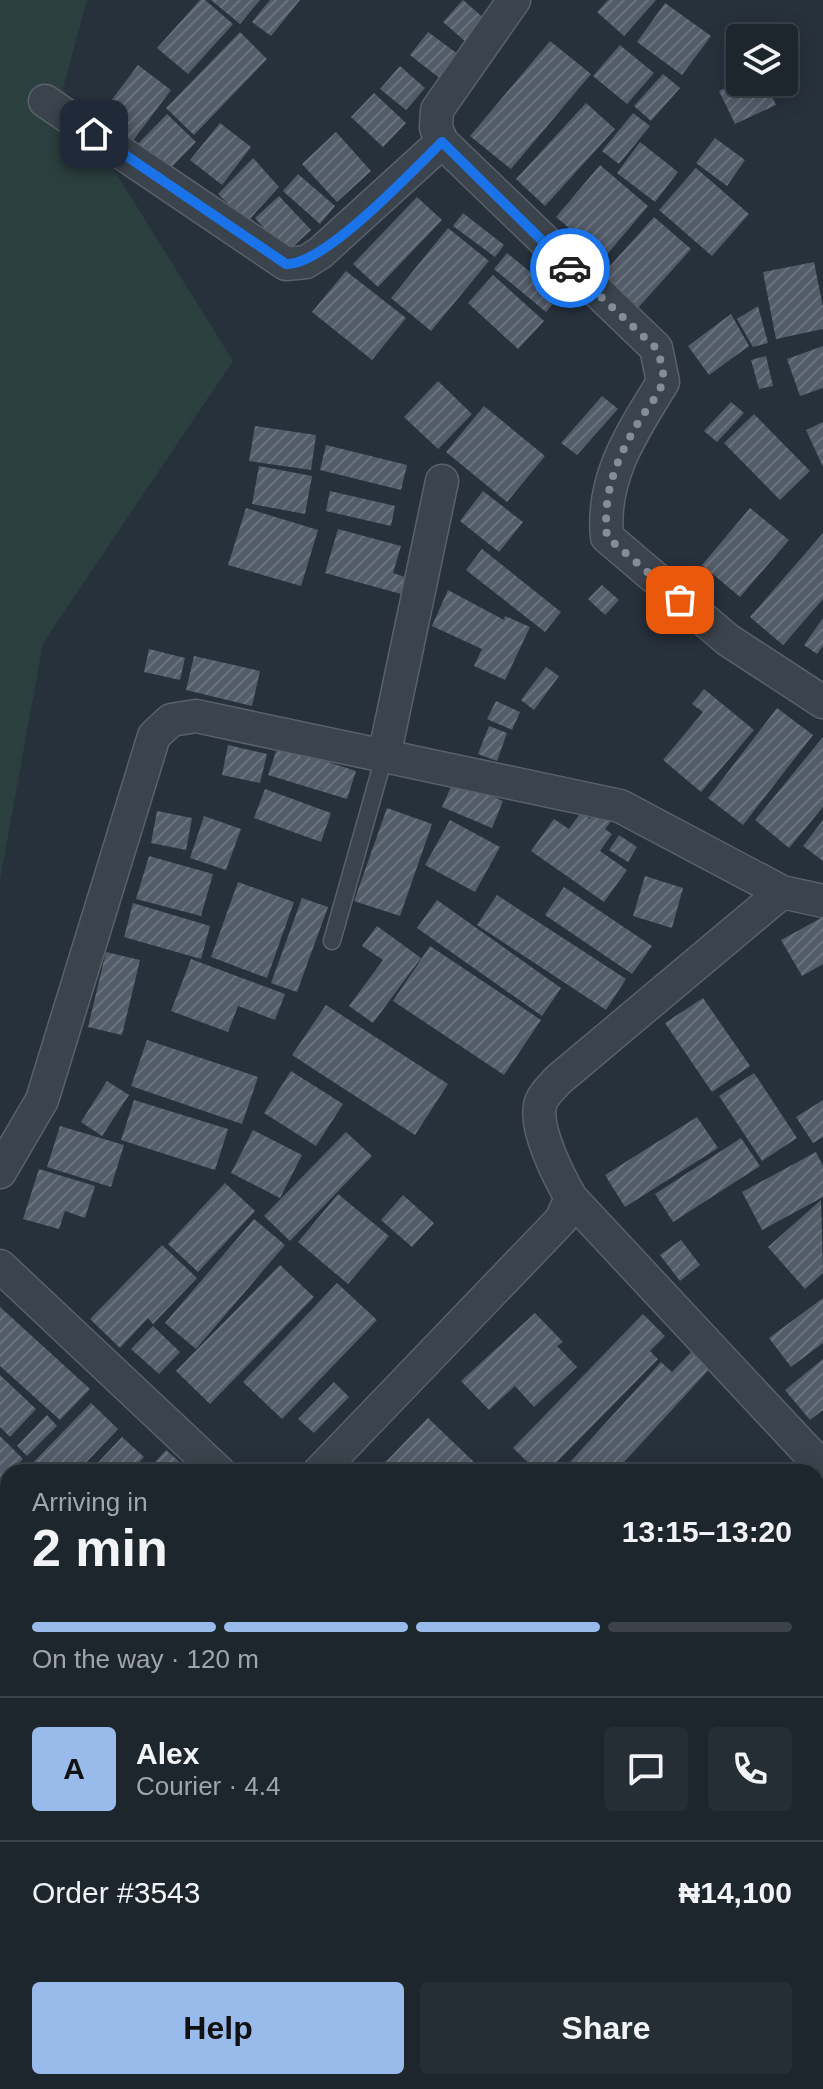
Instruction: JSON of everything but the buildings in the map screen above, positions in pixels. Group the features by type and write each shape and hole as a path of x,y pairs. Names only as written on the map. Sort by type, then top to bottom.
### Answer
{"street":[{"path":"514,0 437,110 436,128 442,142 656,348 663,382 623,447 614,471 605,516 607,537 728,640 823,702"},
{"path":"45,101 286,264 306,262 320,253 442,142"},
{"path":"384,757 442,481"},
{"path":"0,1172 42,1100 154,736 171,720 196,716 620,806 782,892 823,901"},
{"path":"782,892 558,1080 540,1103 540,1123 558,1175 571,1198 819,1464"},
{"path":"327,1464 561,1220 571,1198"},
{"path":"0,1266 210,1464"}],"lane":[{"path":"332,941 384,757"}],"shaded area":[{"path":"0,0 87,0 63,88 233,361 43,643 0,880"}],"way so far":[{"path":"570,268 656,348 662,364 663,382 623,447 614,471 605,516 607,537 680,600"}],"route":[{"path":"94,134 286,264 306,262 320,253 442,142 570,268"}]}
